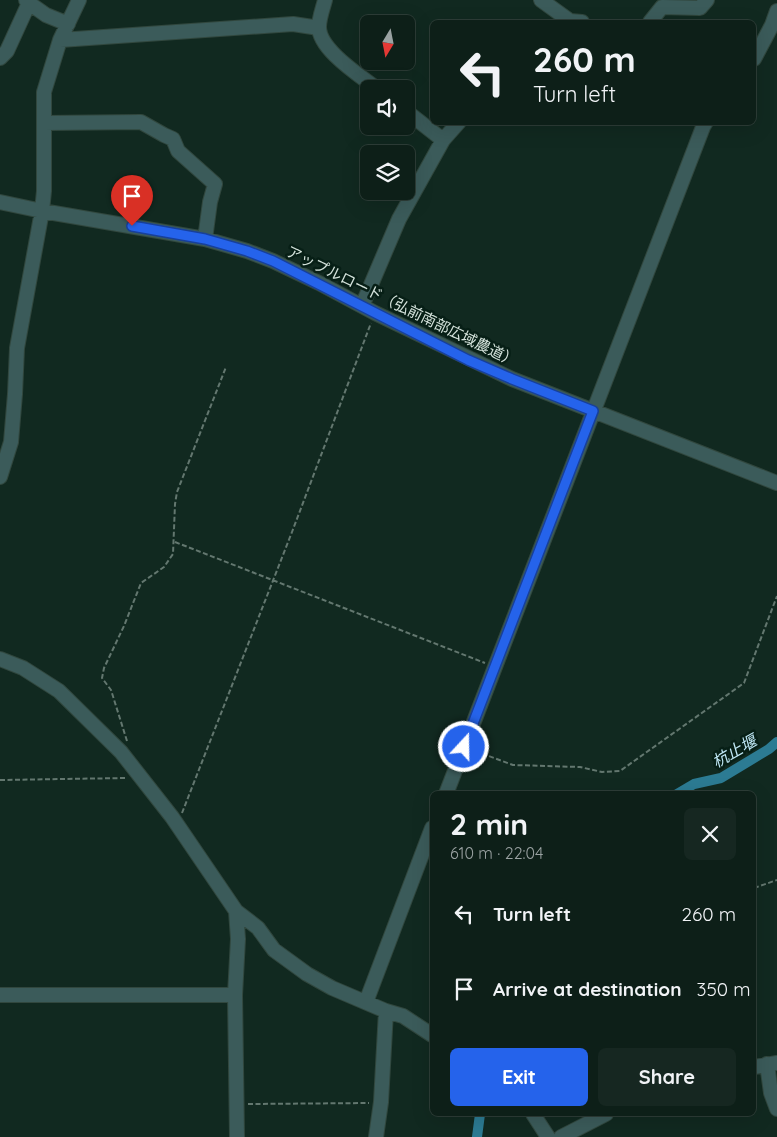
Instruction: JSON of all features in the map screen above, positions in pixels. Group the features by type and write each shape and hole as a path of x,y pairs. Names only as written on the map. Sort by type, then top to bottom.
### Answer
{"street":[{"path":"0,476 11,442 16,348 42,211 44,92 60,40 79,0"},
{"path":"325,0 319,28 327,46 337,57 366,80"},
{"path":"541,0 571,20"},
{"path":"652,20 662,7 700,8 707,0"},
{"path":"0,58 7,51 28,2 46,15 68,24"},
{"path":"756,55 777,11"},
{"path":"60,40 293,24 319,28"},
{"path":"415,118 443,140"},
{"path":"44,122 141,122 173,139 178,150 215,184 210,202 205,239"},
{"path":"362,306 399,219 443,140 456,125"},
{"path":"447,791 704,125"},
{"name":"アップルロード（弘前南部広域農道）","path":"0,202 205,239 247,251 273,261 512,379 777,482"},
{"path":"0,658 23,668 59,691 121,752 177,824 236,910 258,928 274,950 307,974 332,988 386,1011 403,1016 430,1034"},
{"path":"366,1002 430,833"},
{"path":"236,910 238,940 235,995 237,1137"},
{"path":"0,995 235,995"},
{"path":"376,1137 381,1102 386,1011"},
{"path":"766,1064 771,1093 777,1109"},
{"path":"535,1116 548,1137"},
{"path":"561,1137 602,1116"}],"path":[{"path":"177,824 375,313"},
{"path":"128,742 111,690 102,678 104,668 124,626 141,583 164,567 174,554 177,492 226,366"},
{"path":"174,541 495,666"},
{"path":"464,747 513,765 580,767 602,772 620,771 744,683 777,596"},
{"path":"0,780 142,778"},
{"path":"756,887 777,880"},
{"path":"236,1104 381,1102"}],"waterway":[{"name":"杭止堰","path":"682,791 694,784 721,778 769,749 777,742"},
{"name":"杭止堰","path":"477,1137 480,1116"}],"route":[{"path":"132,226 205,239 247,251 273,261 468,360 593,411 464,747"}]}
